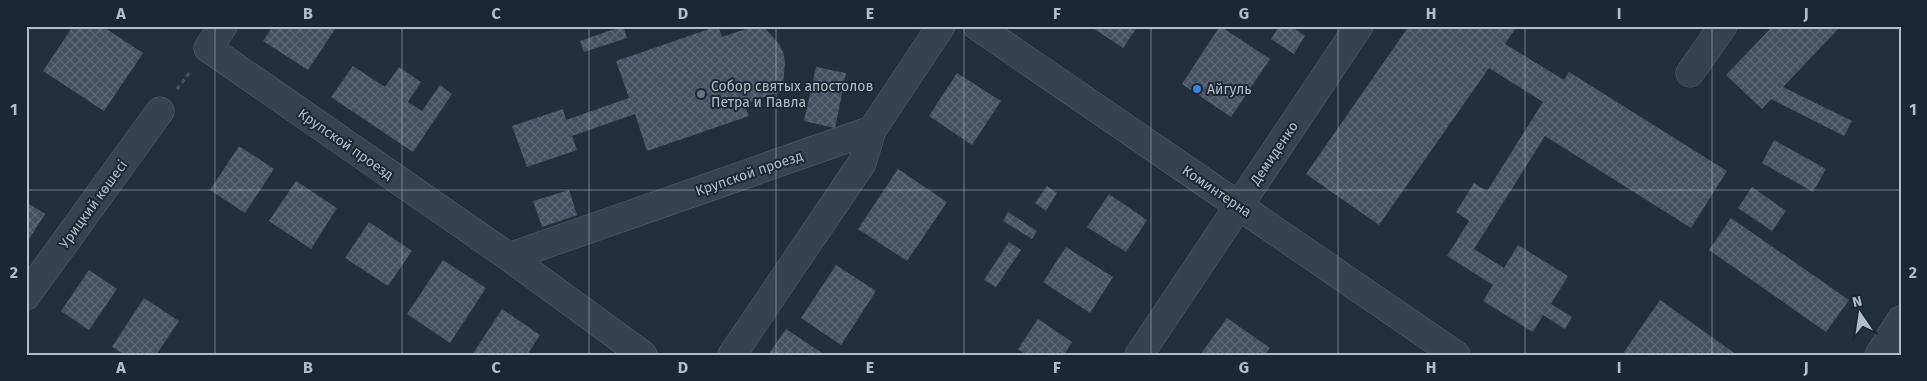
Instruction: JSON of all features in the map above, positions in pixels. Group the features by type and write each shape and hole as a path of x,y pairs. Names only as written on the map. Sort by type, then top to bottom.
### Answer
{"street":[{"path":"732,355 862,163 872,130 941,26"},
{"name":"Коминтерна","path":"977,26 1456,355"},
{"name":"Демиденко","path":"1139,355 1359,26"},
{"path":"1690,73 1724,26"},
{"name":"Крупской проезд","path":"216,37 643,355"},
{"name":"Урицкий көшесі","path":"26,296 160,111"},
{"name":"Крупской проезд","path":"509,257 872,130"},
{"path":"1878,355 1901,320"}],"path":[{"path":"160,111 216,37"}],"building":[{"path":"73,26 102,26 143,53 104,111 43,71"},
{"path":"273,26 337,26 308,70 263,41"},
{"path":"623,26 627,38 584,52 580,41"},
{"name":"Собор святых апостолов Петра и Павла","path":"718,26 722,37 755,26 763,26 779,44 783,52 785,62 783,84 785,90 744,104 749,116 647,151 635,114 572,136 577,150 527,167 512,126 563,109 566,120 629,98 616,61"},
{"path":"1090,26 1138,26 1123,48"},
{"path":"1220,26 1270,59 1231,117 1182,84"},
{"path":"1279,26 1291,26 1305,36 1294,54 1271,39"},
{"path":"1409,26 1517,26 1505,44 1564,80 1569,72 1727,171 1691,228 1545,136 1474,249 1504,268 1518,245 1568,276 1551,304 1572,317 1565,329 1543,315 1533,332 1483,301 1493,285 1447,256 1469,221 1456,212 1474,183 1487,191 1543,102 1489,68 1379,225 1306,174"},
{"path":"1773,26 1841,26 1783,87 1852,121 1844,136 1771,99 1762,109 1726,75"},
{"path":"353,66 385,87 399,67 421,82 408,102 422,111 440,85 452,94 413,152 331,97"},
{"path":"816,67 846,73 835,128 804,121"},
{"path":"957,73 1001,101 972,145 929,116"},
{"path":"1774,140 1826,169 1813,192 1762,163"},
{"path":"239,146 274,169 245,213 210,190"},
{"path":"898,169 947,202 907,261 858,229"},
{"path":"296,181 337,208 311,249 269,221"},
{"path":"1047,186 1057,193 1046,211 1035,203"},
{"path":"1752,187 1786,211 1772,231 1738,208"},
{"path":"569,190 577,215 542,227 533,201"},
{"path":"1109,194 1147,220 1126,252 1087,227"},
{"path":"26,202 45,214 26,244"},
{"path":"1008,212 1037,231 1032,239 1003,221"},
{"path":"1731,218 1849,300 1826,332 1709,250"},
{"path":"369,222 412,251 388,286 345,258"},
{"path":"1009,242 1021,250 996,287 984,280"},
{"path":"1066,247 1113,277 1090,313 1043,282"},
{"path":"443,260 486,288 450,343 407,314"},
{"path":"836,265 876,291 841,345 801,318"},
{"path":"89,270 117,289 89,330 61,311"},
{"path":"144,298 179,321 156,355 125,355 112,347"},
{"path":"1660,300 1737,355 1622,355"},
{"path":"502,309 540,335 527,355 472,355"},
{"path":"1227,318 1270,348 1265,355 1206,355 1202,352"},
{"path":"1038,319 1072,342 1064,355 1027,355 1018,349"},
{"path":"786,329 825,355 768,355"}],"place":[{"name":"Айгуль","path":"1197,89"},
{"name":"Собор святых апостолов Петра и Павла","path":"701,94"}]}
